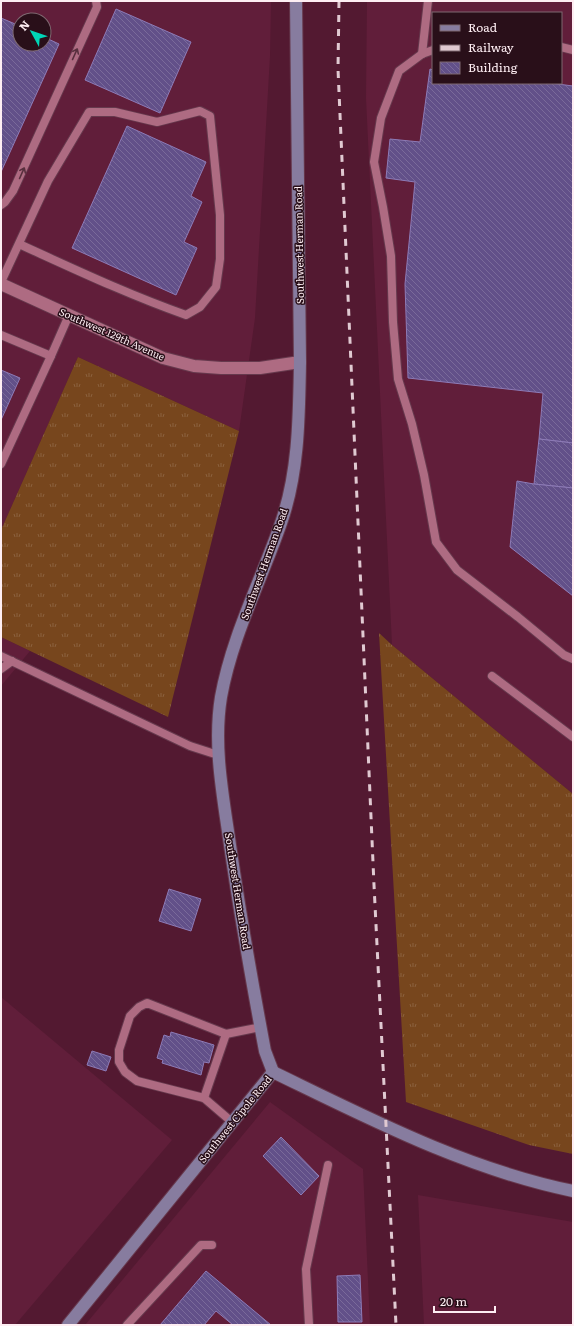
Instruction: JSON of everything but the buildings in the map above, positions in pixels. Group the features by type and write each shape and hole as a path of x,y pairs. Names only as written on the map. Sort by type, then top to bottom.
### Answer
{"street":[{"name":"Southwest Herman Road","path":"273,1072 265,1051 260,1027 237,894 221,787 218,755 218,720 221,697 236,641 281,522 290,488 297,445 300,362 296,1"},
{"name":"Southwest 129th Avenue","path":"1,283 163,358 194,366 221,368 260,368 300,362"},
{"name":"Southwest Cipole Road","path":"68,1325 273,1072 387,1127 442,1151 496,1171 573,1191"}],"lane":[{"path":"1,205 13,191 97,7 96,1"},
{"path":"422,54 428,1"},
{"path":"562,47 573,50"},
{"path":"432,50 422,54 400,71 381,118 374,162 391,256 393,322 398,379 412,424 424,475 436,542 457,570 564,655 573,659"},
{"path":"1,283 48,181 89,112 115,112 157,122 200,111 210,116 220,215 220,259 216,286 200,307 186,314 165,307 118,289 19,244"},
{"path":"1,464 69,315"},
{"path":"1,335 51,356"},
{"path":"1,656 190,746 218,755"},
{"path":"1,669 12,662"},
{"path":"492,676 573,737"},
{"path":"232,1122 204,1098 137,1081 125,1072 119,1062 119,1050 130,1016 139,1007 147,1003 226,1034 260,1027"},
{"path":"204,1098 226,1034"},
{"path":"309,1325 306,1269 328,1165"},
{"path":"127,1325 201,1245 212,1245"}],"shaded area":[{"path":"1,1 271,1 270,56 255,318 239,431 78,357 1,530"},
{"path":"367,1 573,1 573,794 392,645 366,98"},
{"path":"1,637 30,651 1,686"},
{"path":"1,997 172,1140 15,1325 1,1325"},
{"path":"270,1102 363,1169 370,1325 85,1325"},
{"path":"418,1195 573,1222 573,1325 424,1325"}],"green space":[{"path":"78,357 239,431 168,717 1,637 1,530"},
{"path":"379,633 573,794 573,1154 529,1145 406,1102"}],"railway":[{"path":"339,1 338,69 374,885 396,1325"}]}
